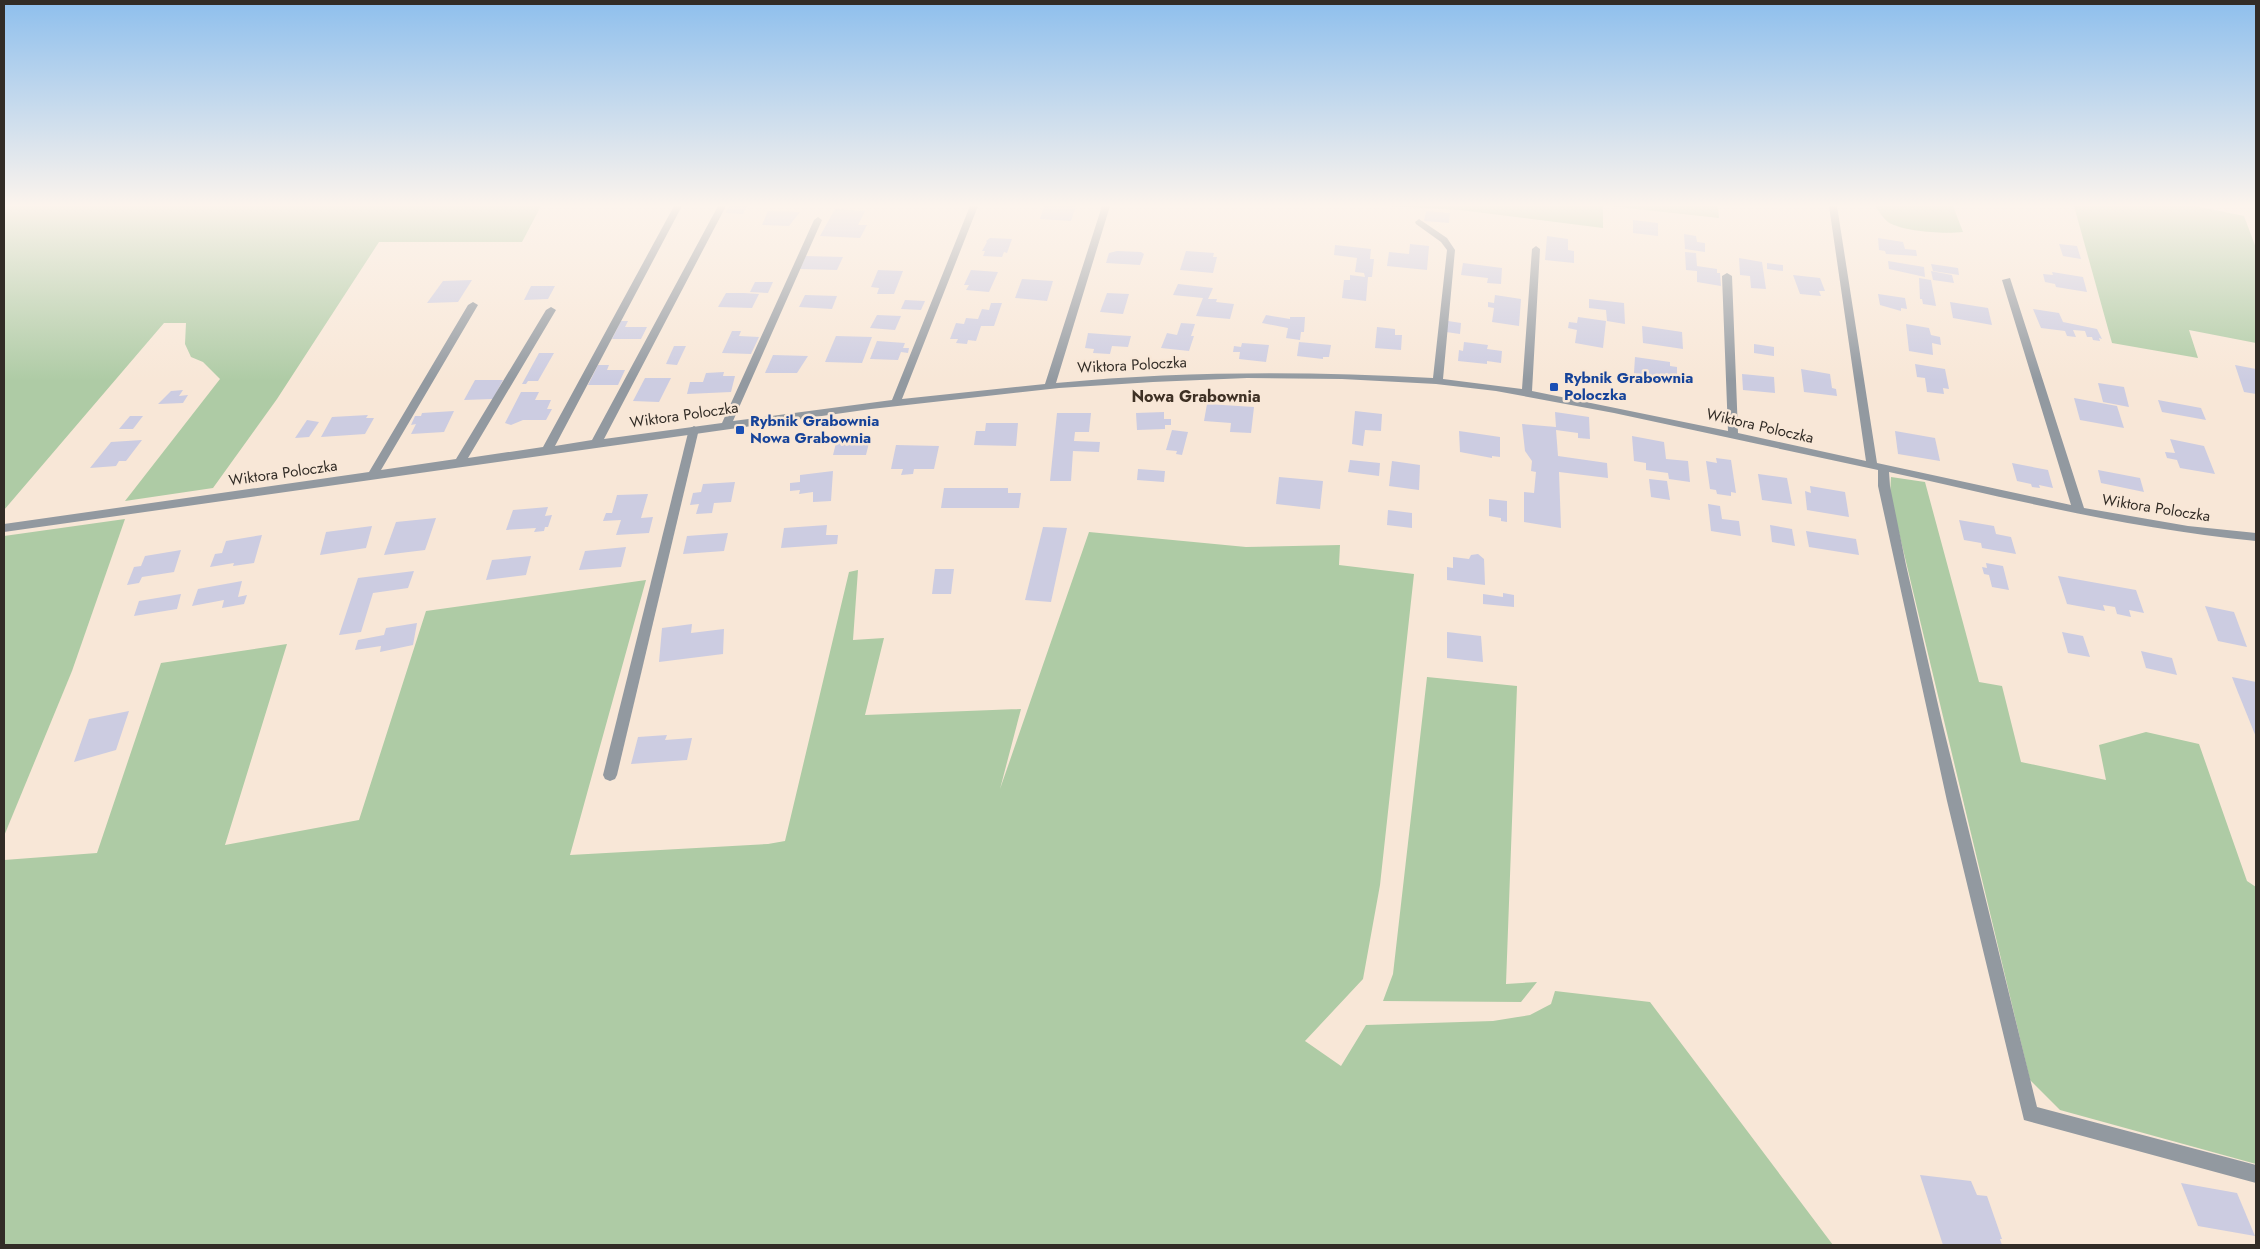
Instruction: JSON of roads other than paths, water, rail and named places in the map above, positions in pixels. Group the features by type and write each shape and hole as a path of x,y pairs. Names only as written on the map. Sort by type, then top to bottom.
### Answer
{"street":[{"path":"546,450 646,264"},
{"path":"596,443 691,264"},
{"path":"726,425 798,264"},
{"path":"896,402 951,264"},
{"path":"1050,385 1088,264"},
{"path":"1438,381 1450,264"},
{"path":"1527,392 1535,264"},
{"path":"1843,264 1877,467 1884,486 1906,596 1937,730 2030,1114 2256,1174"},
{"path":"1727,276 1734,420 1733,435"},
{"path":"2007,280 2079,511"},
{"path":"373,475 473,304"},
{"path":"459,462 551,310"},
{"name":"Wiktora Poloczka","path":"4,528 459,462 896,402 1050,385 1138,379 1341,376 1438,381 1527,392 2079,511 2183,529 2256,537"},
{"path":"610,775 694,429"}],"place":[{"name":"Rybnik Grabownia Poloczka","path":"1554,387"},
{"name":"Rybnik Grabownia Nowa Grabownia","path":"740,430"}],"district":[{"name":"Nowa Grabownia","path":"1196,396"}]}
